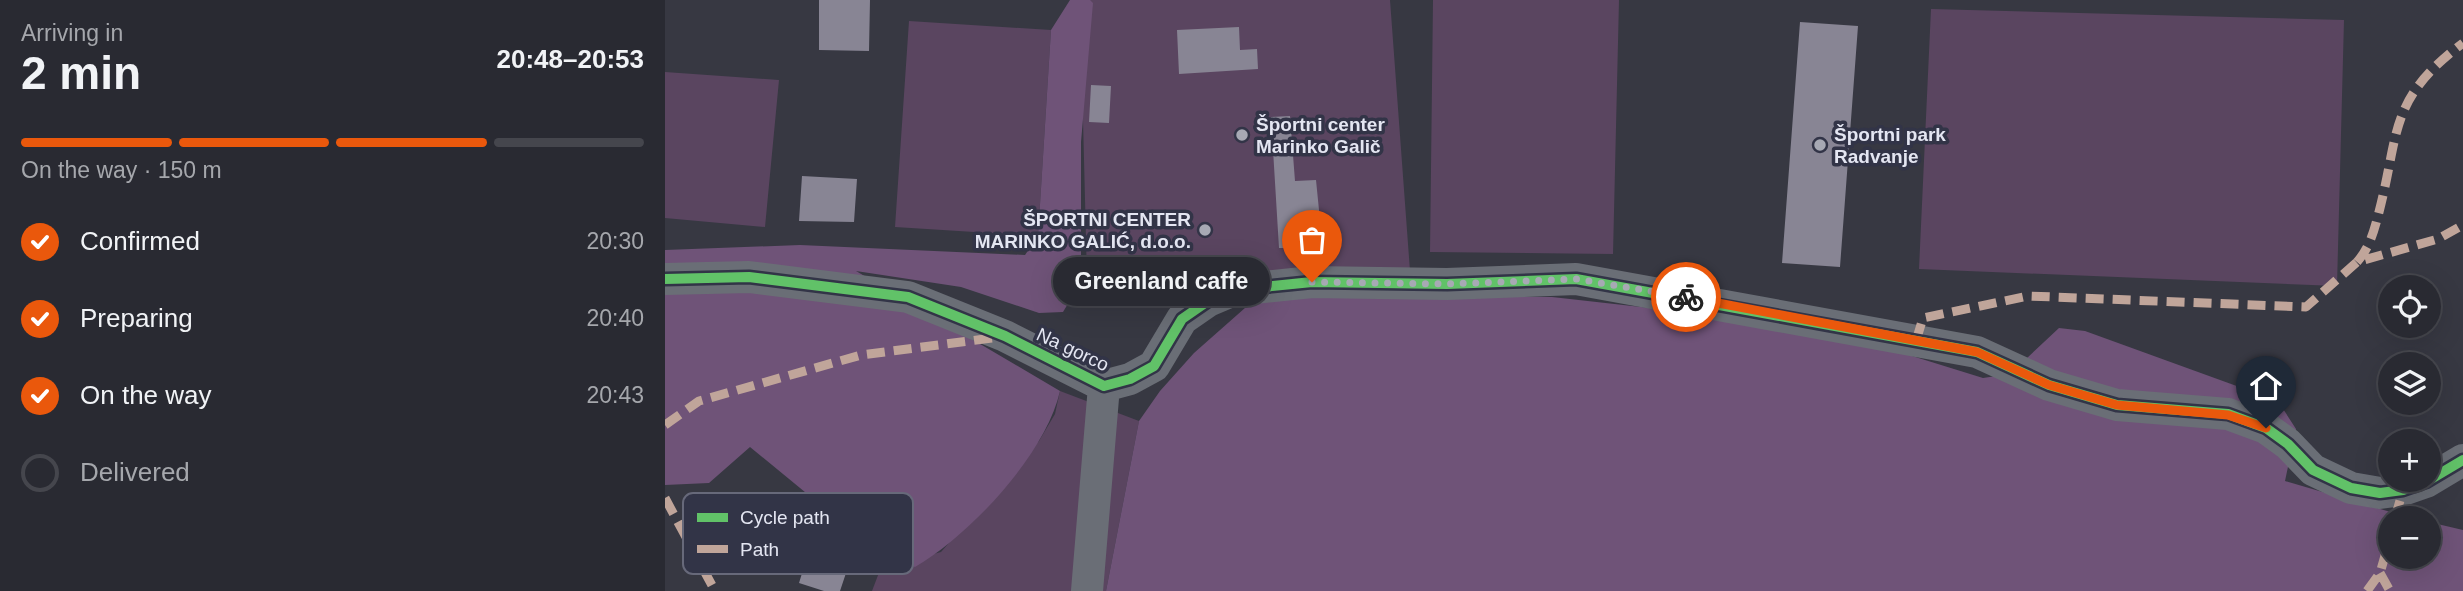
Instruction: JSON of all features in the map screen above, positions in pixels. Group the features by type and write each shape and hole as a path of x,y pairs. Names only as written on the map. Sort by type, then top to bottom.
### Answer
{"street":[{"name":"Na gorco","path":"665,279 749,277 908,297 1005,336 1104,386 1130,379 1154,366 1182,319 1208,301 1234,290 1312,282 1447,284 1576,279 1977,352 2049,385 2117,405 2228,415 2266,428 2288,444 2313,471 2351,488 2380,493 2403,490 2426,482 2463,460"},
{"name":"Na gorco","path":"1087,591 1104,386"}],"shaded area":[{"path":"1070,0 1090,0 1093,3 1081,142 1081,282 1063,312 1039,313 961,287 856,271 1060,391 1039,441 1003,491 959,535 915,567 913,493 806,493 750,447 709,483 665,485 665,250 800,245 1025,255 1038,236 1051,30"},
{"name":"Športni center Marinko Galič","path":"1080,0 1390,0 1410,271 1087,279"},
{"path":"1433,0 1619,0 1613,254 1430,252"},
{"path":"1931,9 2344,20 2337,286 1919,269"},
{"path":"909,21 1051,30 1038,236 895,227"},
{"path":"665,72 779,80 765,227 665,218"},
{"path":"1298,294 1552,297 1650,308 1867,342 1983,378 2010,374 2059,328 2085,331 2278,401 2296,429 2285,481 2378,508 2378,569 2441,569 2441,525 2463,530 2463,591 1106,591 1139,421 1160,391 1194,353 1254,300"},
{"path":"1060,391 1139,421 1106,591 872,591 878,574 913,574 913,559 941,552 1039,441 1055,414"}],"building":[{"path":"819,0 870,0 869,51 819,50"},
{"name":"Športni park Radvanje","path":"1800,22 1858,26 1840,267 1782,263"},
{"path":"1239,27 1240,50 1257,49 1258,69 1179,74 1177,30"},
{"path":"1091,85 1111,86 1109,123 1089,122"},
{"path":"1290,116 1295,181 1316,180 1320,220 1298,223 1300,248 1279,248 1271,117"},
{"path":"802,176 857,179 854,222 799,221"},
{"path":"802,574 846,574 840,591 824,591 799,583"}],"marked path":[{"path":"2357,262 2373,232 2395,138 2409,100 2421,82 2463,43"},
{"path":"1916,341 1923,318 2028,296 2306,307 2357,262 2438,239 2463,225"},
{"path":"665,425 699,401 861,355 1000,337"},
{"path":"2398,506 2402,492"},
{"path":"665,498 683,531"},
{"path":"2367,591 2381,569"},
{"path":"2380,573 2390,591"},
{"path":"706,574 715,591"}],"cycle path":[{"path":"665,279 749,277 908,297 1005,336 1104,386 1130,379 1154,366 1182,319 1208,301 1234,290 1312,282 1447,284 1576,279 1977,352 2049,385 2117,405 2228,414 2266,428 2288,444 2313,470 2351,488 2380,493 2403,490 2426,482 2463,460"}],"way so far":[{"path":"1312,282 1447,284 1576,279 1686,297"}],"place":[{"name":"Športni center Marinko Galič","path":"1242,135"},
{"name":"Športni park Radvanje","path":"1820,145"},
{"name":"ŠPORTNI CENTER MARINKO GALIĆ, d.o.o.","path":"1205,230"},
{"name":"Greenland caffe","path":"1312,282"}],"route":[{"path":"1686,297 1977,352 2049,385 2117,405 2228,415 2266,428"}]}
